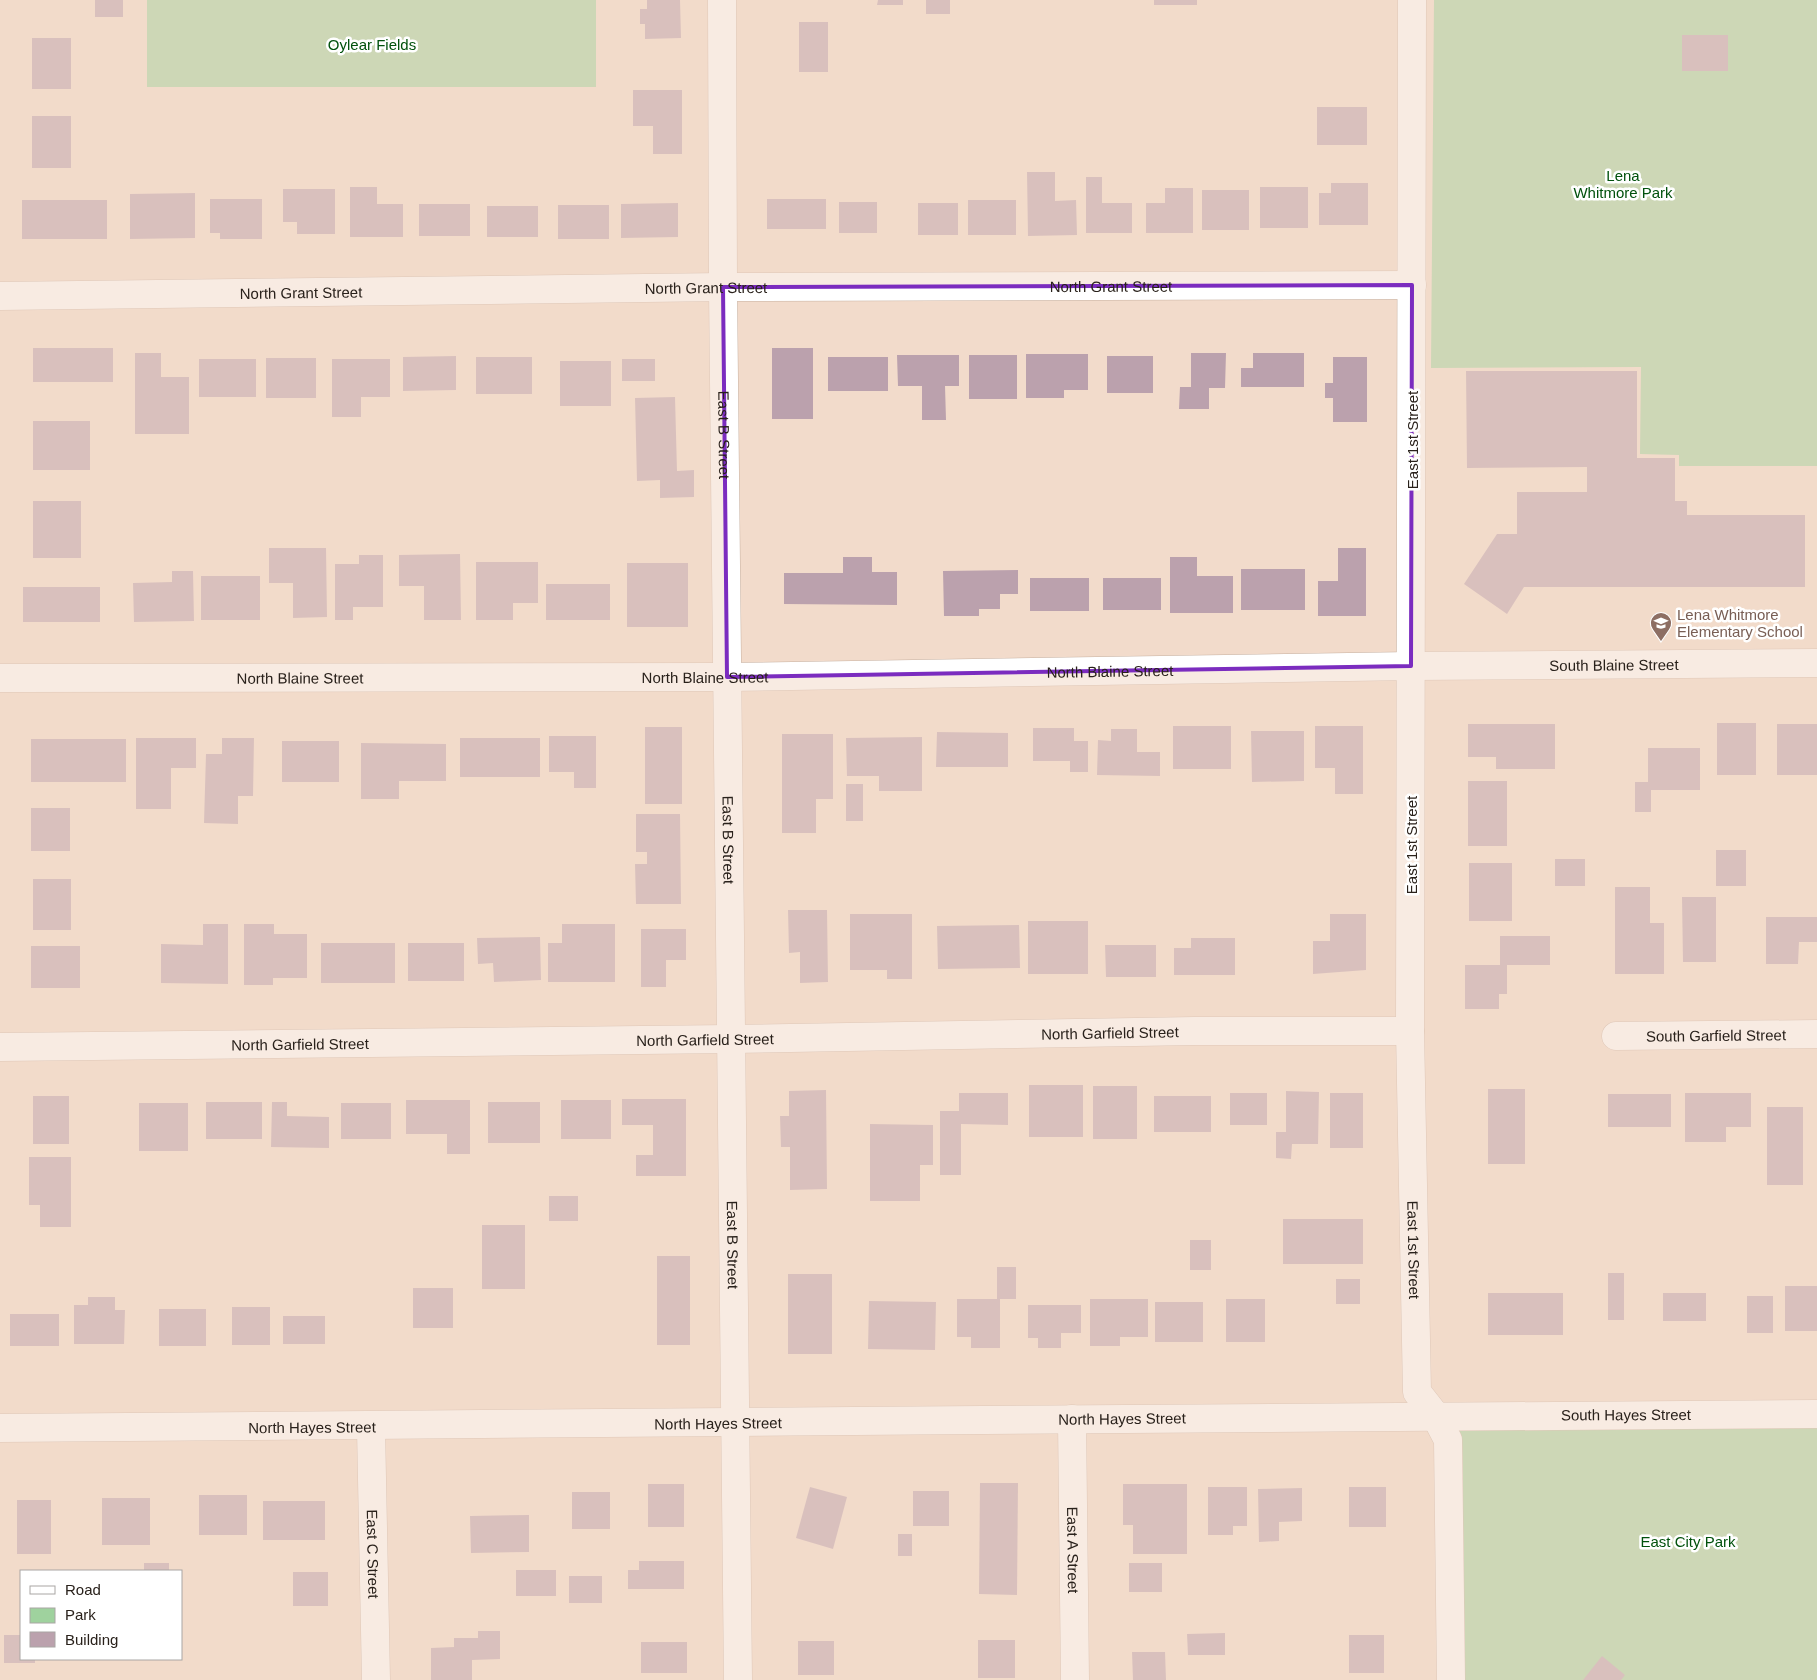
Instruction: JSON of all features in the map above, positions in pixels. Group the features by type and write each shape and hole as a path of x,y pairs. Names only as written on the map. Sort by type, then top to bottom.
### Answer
{"street":[{"name":"East B Street","path":"722,0 722,287 738,1680"},
{"name":"East 1st Street","path":"1412,0 1410,1032 1417,1392 1434,1415 1448,1440 1451,1680"},
{"name":"North Grant Street","path":"0,296 722,287 1412,285"},
{"name":"South Blaine Street","path":"1411,666 1817,663"},
{"name":"North Blaine Street","path":"0,678 727,677 1411,666"},
{"name":"North Garfield Street","path":"0,1047 1194,1032 1410,1032"},
{"name":"South Garfield Street","path":"1616,1036 1817,1034"},
{"name":"South Hayes Street","path":"1434,1415 1817,1414"},
{"name":"North Hayes Street","path":"0,1428 371,1428 1434,1415"},
{"name":"East A Street","path":"1072,1420 1075,1680"},
{"name":"East C Street","path":"371,1428 376,1680"}],"highlighted area":[{"path":"1412,285 1411,666 727,677 723,287"}],"green space":[{"name":"Oylear Fields","path":"147,0 596,0 596,87 147,87"},
{"name":"Lena Whitmore Park","path":"1434,0 1817,0 1817,466 1679,466 1679,455 1640,454 1641,367 1431,368"},
{"name":"East City Park","path":"1461,1414 1817,1414 1817,1680 1451,1680 1448,1440"}],"building":[{"path":"95,0 123,0 123,17 95,17"},
{"path":"647,0 680,0 681,38 645,39 645,24 640,24 640,9 647,9"},
{"path":"878,0 903,0 903,5 877,5"},
{"path":"926,0 950,0 950,14 926,14"},
{"path":"1154,0 1197,0 1197,5 1154,5"},
{"path":"799,22 828,22 828,72 799,72"},
{"path":"1682,35 1728,35 1728,71 1682,71"},
{"path":"32,38 71,38 71,89 32,89"},
{"path":"633,90 682,90 682,154 653,154 653,126 633,126"},
{"path":"1317,107 1367,107 1367,145 1317,145"},
{"path":"32,116 71,116 71,168 32,168"},
{"path":"1027,172 1055,172 1055,201 1076,200 1077,235 1028,236"},
{"path":"1086,177 1102,177 1102,203 1132,203 1132,233 1086,233"},
{"path":"1331,183 1368,183 1368,225 1319,225 1319,193 1331,193"},
{"path":"350,187 377,187 377,204 403,204 403,237 350,237"},
{"path":"1260,187 1308,187 1308,228 1260,228"},
{"path":"1165,188 1193,188 1193,233 1146,233 1146,203 1165,203"},
{"path":"283,189 335,189 335,234 297,234 297,222 283,222"},
{"path":"1202,190 1249,190 1249,230 1202,230"},
{"path":"195,193 195,238 130,239 130,194"},
{"path":"210,199 262,199 262,239 220,239 220,233 210,233"},
{"path":"767,199 826,199 826,229 767,229"},
{"path":"22,200 107,200 107,239 22,239"},
{"path":"968,200 1016,200 1016,235 968,235"},
{"path":"839,202 877,202 877,233 839,233"},
{"path":"678,203 678,237 621,238 621,204"},
{"path":"918,203 958,203 958,235 918,235"},
{"path":"419,204 470,204 470,236 419,236"},
{"path":"558,205 609,205 609,239 558,239"},
{"path":"487,206 538,206 538,237 487,237"},
{"path":"33,348 113,348 113,382 33,382"},
{"path":"772,348 813,348 813,419 772,419"},
{"path":"135,353 161,353 161,377 189,377 189,434 135,434"},
{"path":"1191,353 1226,353 1225,388 1209,388 1209,409 1179,409 1180,387 1191,387"},
{"path":"1253,353 1304,353 1304,387 1241,387 1241,368 1253,368"},
{"path":"1026,354 1088,354 1088,390 1064,390 1064,398 1026,398"},
{"path":"897,355 959,355 959,386 945,386 946,420 922,420 922,386 898,386"},
{"path":"969,355 1017,355 1017,399 969,399"},
{"path":"456,356 456,390 403,391 403,357"},
{"path":"1107,356 1153,356 1153,393 1107,393"},
{"path":"476,357 532,357 532,394 476,394"},
{"path":"828,357 888,357 888,391 828,391"},
{"path":"1333,357 1367,357 1367,422 1333,422 1333,398 1325,398 1325,383 1333,383"},
{"path":"266,358 316,358 316,398 266,398"},
{"path":"199,359 256,359 256,397 199,397"},
{"path":"332,359 390,359 390,397 361,397 361,417 332,417"},
{"path":"622,359 655,359 655,381 622,381"},
{"path":"560,361 611,361 611,406 560,406"},
{"path":"1466,371 1637,371 1637,458 1675,458 1675,501 1687,501 1687,515 1805,515 1805,587 1524,587 1507,614 1464,584 1497,534 1517,534 1517,492 1587,492 1587,467 1467,468"},
{"path":"675,397 677,471 694,470 694,497 660,498 660,480 637,481 635,398"},
{"path":"33,421 90,421 90,470 33,470"},
{"path":"33,501 81,501 81,558 33,558"},
{"path":"269,548 326,548 327,617 293,618 293,583 269,583"},
{"path":"1338,548 1366,548 1366,616 1318,616 1318,581 1338,581"},
{"path":"460,554 461,620 424,620 424,586 399,586 399,555"},
{"path":"359,555 383,555 383,607 353,607 353,620 335,620 335,564 359,564"},
{"path":"843,557 872,557 872,572 897,572 897,605 784,604 784,573 843,573"},
{"path":"1170,557 1197,557 1197,576 1233,576 1233,613 1170,613"},
{"path":"476,562 538,562 538,603 513,603 513,620 476,620"},
{"path":"627,563 688,563 688,627 627,627"},
{"path":"1241,569 1305,569 1305,610 1241,610"},
{"path":"1018,570 1018,594 1000,594 1000,609 979,609 979,616 944,616 943,571"},
{"path":"172,571 193,571 194,621 134,622 133,583 172,582"},
{"path":"201,576 260,576 260,620 201,620"},
{"path":"1030,578 1089,578 1089,611 1030,611"},
{"path":"1103,578 1161,578 1161,610 1103,610"},
{"path":"546,584 610,584 610,620 546,620"},
{"path":"23,587 100,587 100,622 23,622"},
{"path":"1717,723 1756,723 1756,775 1717,775"},
{"path":"1468,724 1555,724 1555,769 1496,769 1496,757 1468,757"},
{"path":"1777,724 1817,724 1817,775 1777,775"},
{"path":"1173,726 1231,726 1231,769 1173,769"},
{"path":"1315,726 1363,726 1363,794 1335,794 1335,768 1315,768"},
{"path":"645,727 682,727 682,804 645,804"},
{"path":"1033,728 1074,728 1074,741 1088,741 1088,772 1070,772 1070,761 1033,761"},
{"path":"1111,729 1137,729 1137,752 1160,752 1160,776 1097,775 1098,740 1111,741"},
{"path":"1251,731 1304,731 1304,781 1252,782"},
{"path":"937,732 1008,733 1008,767 936,767"},
{"path":"782,734 833,734 833,799 816,799 816,833 782,833"},
{"path":"549,736 596,736 596,788 574,788 574,772 549,772"},
{"path":"922,737 922,791 879,791 879,776 847,776 846,738"},
{"path":"136,738 196,738 196,768 171,768 171,809 136,809"},
{"path":"222,738 254,738 253,796 238,796 238,824 204,823 206,754 222,754"},
{"path":"460,738 540,738 540,777 460,777"},
{"path":"31,739 126,739 126,782 31,782"},
{"path":"282,741 339,741 339,782 282,782"},
{"path":"361,743 446,744 446,781 399,781 399,799 361,799"},
{"path":"1648,748 1700,748 1700,790 1651,790 1651,812 1635,812 1635,782 1648,782"},
{"path":"1468,781 1507,781 1507,846 1468,846"},
{"path":"846,784 863,784 863,821 846,821"},
{"path":"31,808 70,808 70,851 31,851"},
{"path":"636,814 680,814 681,904 636,904 635,864 647,864 647,852 636,852"},
{"path":"1716,850 1746,850 1746,886 1716,886"},
{"path":"1555,859 1585,859 1585,886 1555,886"},
{"path":"1469,863 1512,863 1512,921 1469,921"},
{"path":"33,879 71,879 71,930 33,930"},
{"path":"1615,887 1650,887 1650,923 1664,923 1664,974 1615,974"},
{"path":"1682,897 1716,897 1716,962 1683,962"},
{"path":"788,910 827,910 828,982 800,983 800,952 789,953"},
{"path":"850,914 912,914 912,979 887,979 887,970 850,970"},
{"path":"1330,914 1366,914 1366,970 1313,974 1313,941 1330,941"},
{"path":"1766,917 1817,917 1817,942 1799,942 1798,964 1766,964"},
{"path":"1028,921 1088,921 1088,974 1028,974"},
{"path":"203,924 228,924 228,984 161,983 161,944 203,945"},
{"path":"244,924 274,924 274,934 307,934 307,978 273,978 273,985 244,985"},
{"path":"562,924 615,924 615,982 548,982 548,943 562,943"},
{"path":"1019,925 1020,968 938,969 937,926"},
{"path":"641,929 686,929 686,960 666,960 666,987 641,987"},
{"path":"1500,936 1550,936 1550,965 1507,965 1507,994 1499,994 1499,1009 1465,1009 1465,965 1500,965"},
{"path":"540,937 541,980 494,982 493,963 478,964 477,938"},
{"path":"1191,938 1235,938 1235,975 1174,975 1174,948 1191,948"},
{"path":"321,943 395,943 395,983 321,983"},
{"path":"408,943 464,943 464,981 408,981"},
{"path":"1105,945 1156,945 1156,977 1106,977"},
{"path":"31,946 80,946 80,988 31,988"},
{"path":"1029,1085 1083,1085 1083,1137 1029,1137"},
{"path":"1093,1086 1137,1086 1137,1139 1093,1139"},
{"path":"1488,1089 1525,1089 1525,1164 1488,1164"},
{"path":"826,1090 827,1189 790,1190 790,1147 781,1147 780,1116 789,1116 789,1091"},
{"path":"1286,1091 1319,1092 1318,1144 1292,1144 1291,1159 1276,1158 1276,1132 1286,1132"},
{"path":"959,1093 1008,1093 1008,1125 961,1124 961,1175 940,1175 940,1111 959,1111"},
{"path":"1230,1093 1267,1093 1267,1125 1230,1125"},
{"path":"1330,1093 1363,1093 1363,1148 1330,1148"},
{"path":"1685,1093 1751,1093 1751,1127 1726,1127 1726,1142 1685,1142"},
{"path":"1608,1094 1671,1094 1671,1127 1608,1127"},
{"path":"33,1096 69,1096 69,1144 33,1144"},
{"path":"1154,1096 1211,1096 1211,1132 1154,1132"},
{"path":"622,1099 686,1099 686,1176 636,1176 636,1155 653,1155 653,1125 622,1125"},
{"path":"406,1100 470,1100 470,1154 447,1154 447,1134 406,1134"},
{"path":"561,1100 611,1100 611,1139 561,1139"},
{"path":"206,1102 262,1102 262,1139 206,1139"},
{"path":"272,1102 287,1102 287,1116 329,1117 329,1148 271,1147"},
{"path":"488,1102 540,1102 540,1143 488,1143"},
{"path":"139,1103 188,1103 188,1151 139,1151"},
{"path":"341,1103 391,1103 391,1139 341,1139"},
{"path":"1767,1107 1803,1107 1803,1185 1767,1185"},
{"path":"870,1124 933,1125 933,1165 920,1165 920,1201 870,1201"},
{"path":"29,1157 71,1157 71,1227 40,1227 40,1205 29,1205"},
{"path":"549,1196 578,1196 578,1221 549,1221"},
{"path":"1283,1219 1363,1219 1363,1264 1283,1264"},
{"path":"482,1225 525,1225 525,1289 482,1289"},
{"path":"1190,1240 1211,1240 1211,1270 1190,1270"},
{"path":"657,1256 690,1256 690,1345 657,1345"},
{"path":"997,1267 1016,1267 1016,1299 1000,1299 1000,1348 971,1348 971,1337 957,1337 957,1299 997,1299"},
{"path":"1608,1273 1624,1273 1624,1320 1608,1320"},
{"path":"788,1274 832,1274 832,1354 788,1354"},
{"path":"1336,1279 1360,1279 1360,1304 1336,1304"},
{"path":"1785,1286 1817,1286 1817,1331 1785,1331"},
{"path":"413,1288 453,1288 453,1328 413,1328"},
{"path":"1488,1293 1563,1293 1563,1335 1488,1335"},
{"path":"1663,1293 1706,1293 1706,1321 1663,1321"},
{"path":"1747,1296 1773,1296 1773,1333 1747,1333"},
{"path":"88,1297 115,1297 115,1310 125,1310 124,1344 74,1344 74,1305 88,1305"},
{"path":"1090,1299 1148,1299 1148,1337 1120,1337 1120,1346 1090,1346"},
{"path":"1226,1299 1265,1299 1265,1342 1226,1342"},
{"path":"869,1301 936,1302 935,1350 868,1349"},
{"path":"1155,1302 1203,1302 1203,1342 1155,1342"},
{"path":"1028,1305 1081,1305 1081,1333 1061,1333 1061,1348 1038,1348 1038,1338 1028,1338"},
{"path":"232,1307 270,1307 270,1345 232,1345"},
{"path":"159,1309 206,1309 206,1346 159,1346"},
{"path":"10,1314 59,1314 59,1346 10,1346"},
{"path":"283,1316 325,1316 325,1344 283,1344"},
{"path":"980,1483 1018,1483 1017,1595 979,1594"},
{"path":"648,1484 684,1484 684,1527 648,1527"},
{"path":"1123,1484 1187,1484 1187,1554 1133,1554 1133,1525 1123,1525"},
{"path":"810,1487 847,1497 833,1549 796,1538"},
{"path":"1208,1487 1247,1487 1247,1526 1233,1526 1233,1535 1208,1535"},
{"path":"1349,1487 1386,1487 1386,1527 1349,1527"},
{"path":"1302,1488 1302,1521 1279,1522 1279,1541 1259,1542 1258,1489"},
{"path":"913,1491 949,1491 949,1526 913,1526"},
{"path":"572,1492 610,1492 610,1529 572,1529"},
{"path":"199,1495 247,1495 247,1535 199,1535"},
{"path":"102,1498 150,1498 150,1545 102,1545"},
{"path":"17,1500 51,1500 51,1554 17,1554"},
{"path":"263,1501 325,1501 325,1540 263,1540"},
{"path":"529,1515 529,1552 471,1553 470,1516"},
{"path":"898,1534 912,1534 912,1556 898,1556"},
{"path":"639,1561 684,1561 684,1589 628,1589 628,1570 639,1570"},
{"path":"144,1563 169,1563 169,1570 144,1570"},
{"path":"1129,1563 1162,1563 1162,1592 1129,1592"},
{"path":"516,1570 556,1570 556,1596 516,1596"},
{"path":"293,1572 328,1572 328,1606 293,1606"},
{"path":"569,1576 602,1576 602,1603 569,1603"},
{"path":"478,1631 500,1631 500,1659 472,1660 472,1680 431,1680 431,1648 454,1647 454,1638 478,1638"},
{"path":"1225,1633 1225,1655 1188,1655 1187,1634"},
{"path":"4,1635 20,1635 20,1660 35,1660 35,1663 4,1663"},
{"path":"1349,1635 1384,1635 1384,1673 1349,1673"},
{"path":"978,1640 1015,1640 1015,1678 978,1678"},
{"path":"798,1641 834,1641 834,1675 798,1675"},
{"path":"641,1642 687,1642 687,1673 641,1673"},
{"path":"1132,1652 1165,1652 1166,1680 1133,1680"},
{"path":"1602,1656 1625,1675 1621,1680 1583,1680"}],"place":[{"name":"Lena Whitmore Elementary School","path":"1661,642"}]}
